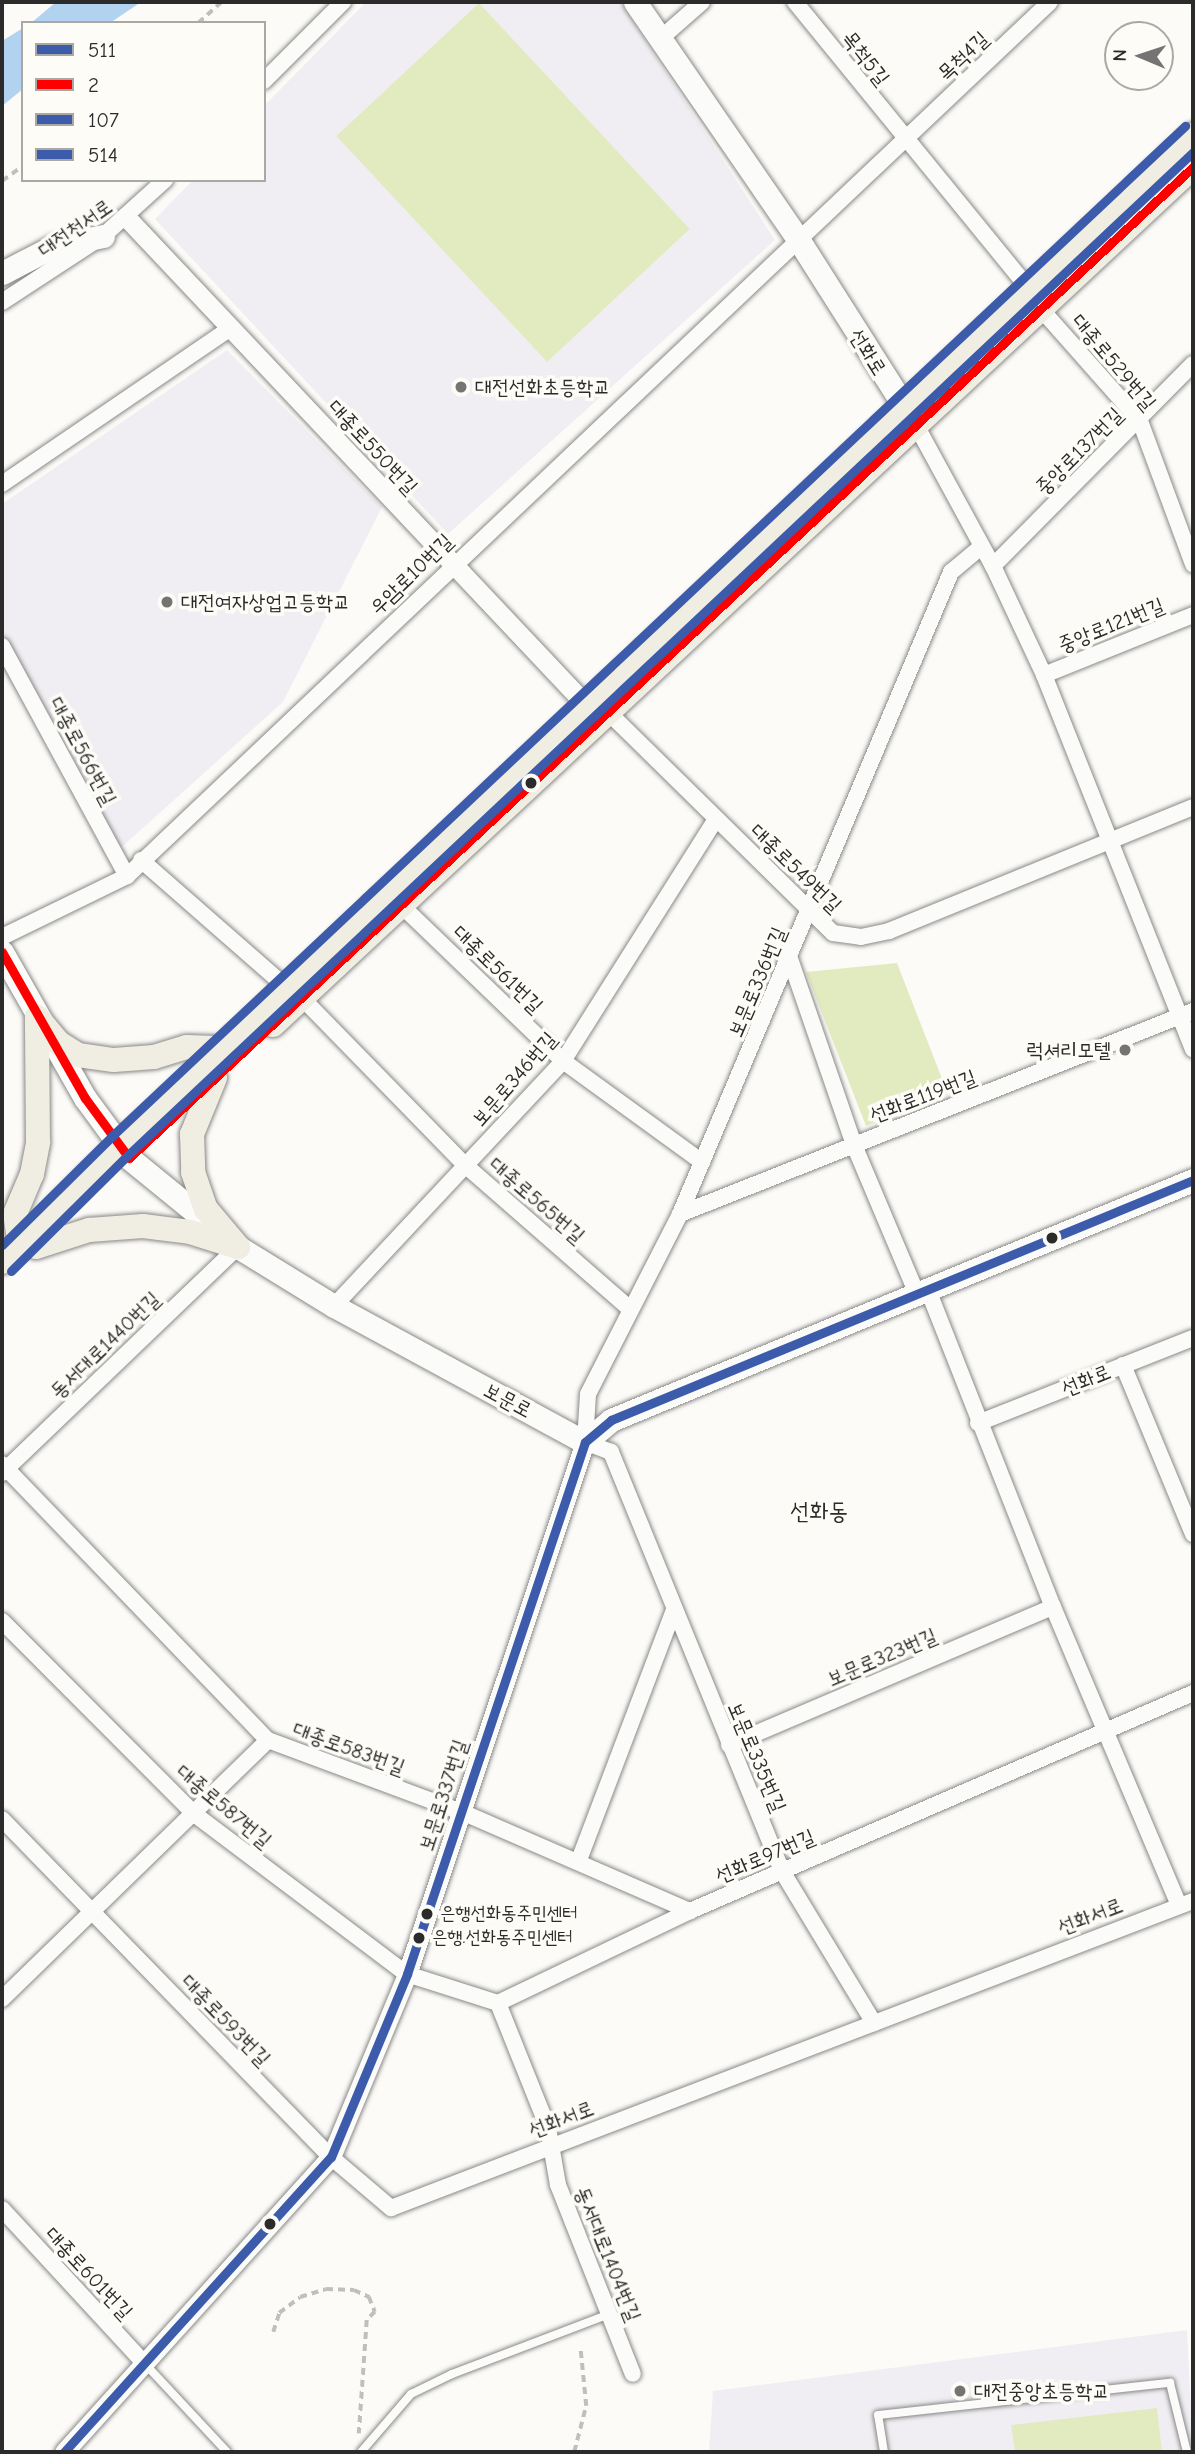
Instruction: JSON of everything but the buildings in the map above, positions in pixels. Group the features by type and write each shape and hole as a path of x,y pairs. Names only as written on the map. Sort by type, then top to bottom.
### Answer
{"main road":[{"name":"선화로","path":"635,2 797,239 909,416"},
{"path":"1035,299 1193,135"},
{"path":"125,1152 215,1078 295,993 1035,299 1193,167"},
{"path":"2,274 54,246 103,236"},
{"path":"2,1279 28,1246 125,1152 223,1048 295,993 401,905 597,709"},
{"name":"보문로","path":"2,952 85,1098 125,1152 238,1247 334,1306 585,1442"},
{"path":"37,1017 59,1043 78,1055 114,1060 154,1057 187,1047 223,1048"},
{"path":"28,1246 15,1213 32,1174 38,1142 37,1017"},
{"path":"215,1078 192,1134 193,1172 206,1209 238,1247"},
{"path":"585,1442 611,1420 1193,1180"},
{"path":"2,1262 28,1246 89,1230 143,1226 190,1232 238,1247"}],"street":[{"path":"266,79 343,2"},
{"path":"660,39 702,2"},
{"name":"목척5길","path":"795,2 904,140"},
{"name":"목척4길","path":"797,239 1050,2"},
{"path":"904,140 1035,299"},
{"name":"대전천서로","path":"2,302 103,236 127,218 163,182"},
{"name":"대종로550번길","path":"127,218 452,564 597,709"},
{"name":"우암로10번길","path":"2,937 127,876 452,564 797,239"},
{"name":"대종로529번길","path":"1035,299 1140,421 1193,564"},
{"path":"2,484 231,328"},
{"name":"중앙로137번길","path":"993,566 1140,421 1193,364"},
{"name":"선화로","path":"909,416 993,566 1044,674 1187,1014 1193,1049"},
{"name":"보문로336번길","path":"585,1442 588,1394 680,1213 810,912 951,572 982,546"},
{"name":"중앙로121번길","path":"1044,674 1193,615"},
{"name":"대종로566번길","path":"2,646 7,666 127,876"},
{"name":"대종로549번길","path":"597,709 716,819 833,933 861,937 889,931 1113,839"},
{"path":"1113,839 1193,807"},
{"name":"보문로346번길","path":"334,1306 563,1061 716,819"},
{"path":"141,860 295,993"},
{"name":"대종로561번길","path":"401,905 563,1061 702,1162"},
{"path":"790,959 854,1145 922,1292 1105,1731 1186,1903"},
{"name":"대종로565번길","path":"295,993 465,1165 631,1310"},
{"name":"선화로119번길","path":"680,1213 1187,1014"},
{"name":"동서대로1440번길","path":"3,1469 238,1247"},
{"name":"선화로","path":"978,1423 1193,1338"},
{"path":"1124,1365 1193,1534"},
{"name":"보문로335번길","path":"585,1442 611,1452 782,1871 873,2023"},
{"name":"보문로337번길","path":"331,2157 407,1974 585,1442"},
{"name":"대종로583번길","path":"3,1469 268,1740 462,1812 579,1860 690,1911"},
{"name":"보문로323번길","path":"729,1745 1052,1607"},
{"path":"579,1860 674,1610"},
{"name":"대종로587번길","path":"2,1621 193,1813 407,1974 498,2003"},
{"name":"선화로97번길","path":"498,2003 690,1911 1193,1693"},
{"path":"2,1999 268,1740"},
{"name":"대종로593번길","path":"2,1819 331,2157"},
{"name":"선화서로","path":"331,2157 391,2208 1186,1903"},
{"path":"498,2003 548,2128 551,2147"},
{"name":"동서대로1404번길","path":"551,2147 558,2185 633,2374"},
{"path":"64,2452 146,2365 331,2157"},
{"name":"대종로601번길","path":"2,2209 146,2365"}],"lane":[{"path":"361,2452 411,2394 452,2374 609,2314"},
{"path":"146,2365 227,2452"},
{"path":"884,2452 878,2415 1170,2383 1187,2452"}],"path":[{"path":"200,21 221,2"},
{"path":"2,181 21,167"},
{"path":"273,2332 279,2313 300,2297 326,2289 354,2290 369,2297 375,2312 367,2320 359,2440"},
{"path":"573,2452 586,2406 580,2346"}],"shaded area":[{"name":"대전선화초등학교","path":"366,2 620,2 775,240 448,534 155,219 191,182 266,182 266,104"},
{"name":"대전여자상업고등학교","path":"227,350 382,507 283,702 114,854 2,630 2,504"},
{"name":"대전중앙초등학교","path":"1187,2330 1193,2452 709,2452 713,2391"}],"green space":[{"path":"479,3 690,229 547,362 336,136"},
{"path":"897,963 948,1094 866,1126 806,972"},
{"path":"1157,2408 1162,2452 1015,2452 1011,2425"}],"water":[{"path":"56,2 141,2 113,21 33,21"},
{"path":"21,29 21,91 2,106 2,41"}],"transit line":[{"name":"514","path":"2,1245 112,1136 1185,126"},
{"name":"107","path":"11,1271 129,1154 1193,152"},
{"name":"2","path":"2,952 85,1098 129,1158 1193,167"},
{"name":"511","path":"585,1442 611,1420 1193,1180"},
{"name":"511","path":"64,2452 331,2157 407,1974 585,1442"}],"place":[{"name":"대전선화초등학교","path":"461,387"},
{"name":"대전여자상업고등학교","path":"167,602"},
{"name":"럭셔리모텔","path":"1125,1050"},
{"name":"은행선화동주민센터","path":"427,1914"},
{"name":"은행.선화동주민센터","path":"419,1938"},
{"name":"대전중앙초등학교","path":"960,2391"}],"district":[{"name":"선화동","path":"819,1512"}]}
